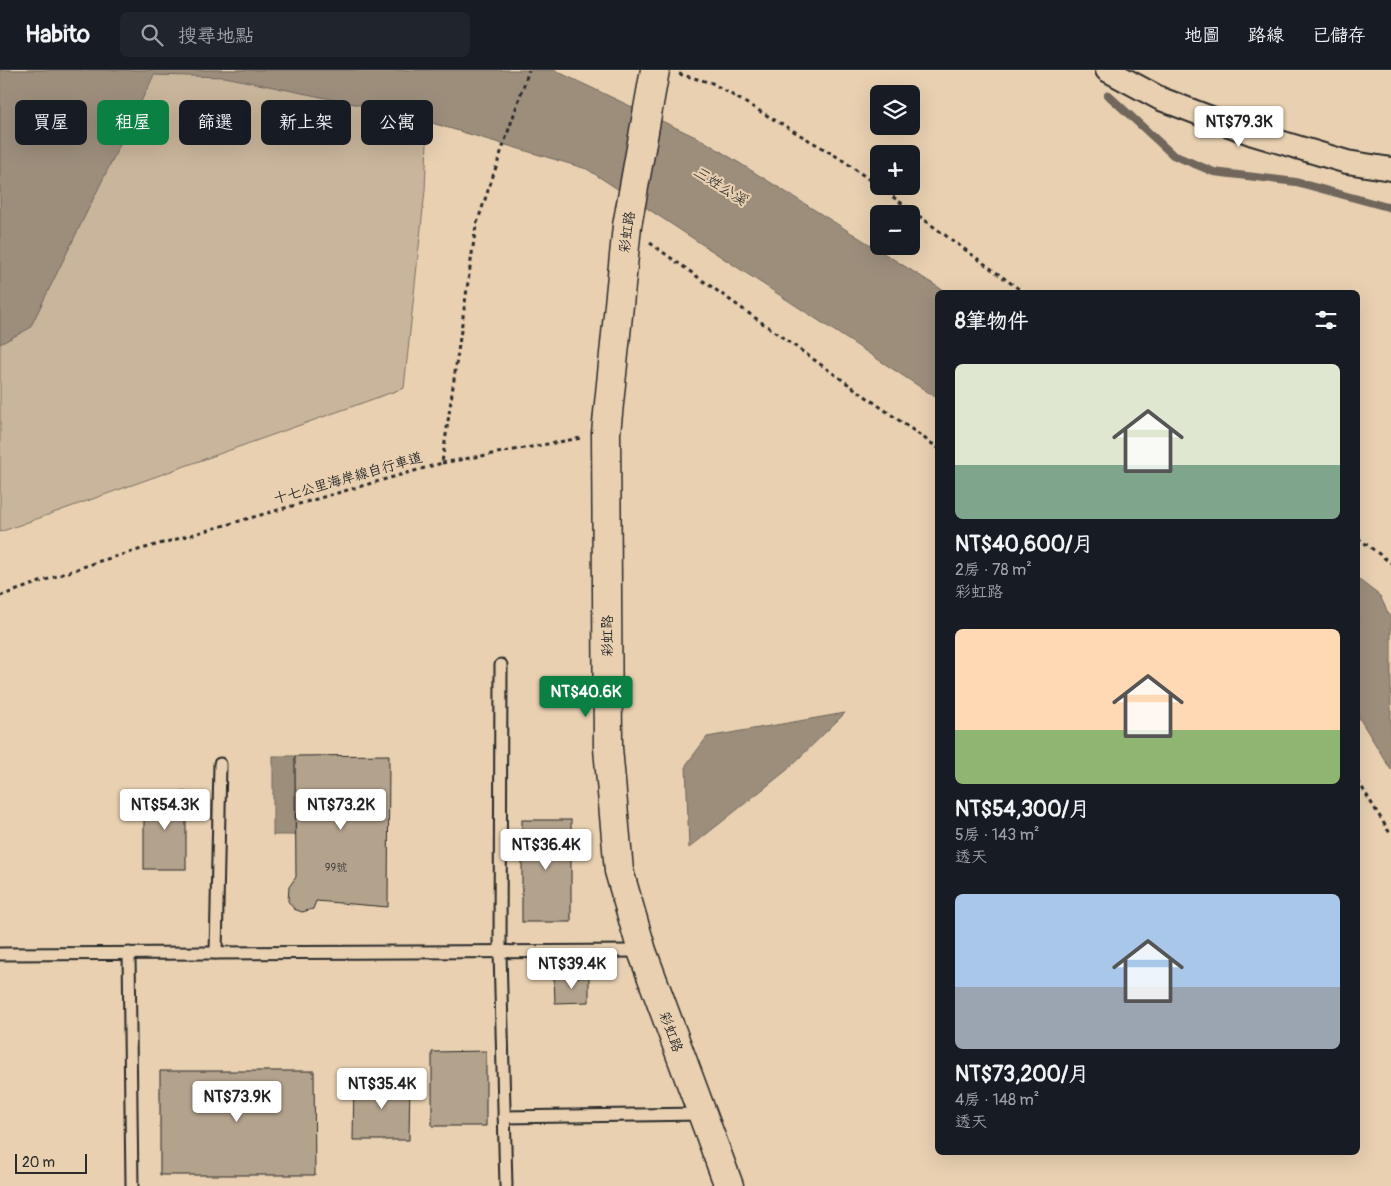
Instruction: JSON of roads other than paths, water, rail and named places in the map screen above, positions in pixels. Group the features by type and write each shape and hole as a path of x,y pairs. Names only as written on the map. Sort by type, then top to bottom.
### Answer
{"street":[{"path":"1107,70 1161,99 1253,134 1348,162 1391,169"},
{"name":"彩虹路","path":"665,71 627,226 606,433 608,748 619,871 642,951 729,1186"}],"lane":[{"path":"501,665 500,952 506,1186"},
{"path":"216,953 220,764"},
{"path":"0,954 642,951"},
{"path":"129,953 132,1186"},
{"path":"504,1117 701,1114"}],"water":[{"name":"三姓公溪","path":"0,70 554,70 704,141 870,245 870,255 887,255 943,290 935,290 935,397 587,169 433,123 433,100 361,100 361,105 351,103 351,100 336,100 225,77 154,75 142,100 97,100 97,145 120,145 30,328 0,344"},
{"path":"1360,581 1380,596 1391,619 1391,770 1360,719"},
{"path":"845,713 787,770 689,848 686,765 707,737"},
{"path":"273,756 295,756 295,835 273,835"}],"waterway":[{"path":"1108,95 1173,155 1214,172 1296,182 1391,208"}]}
